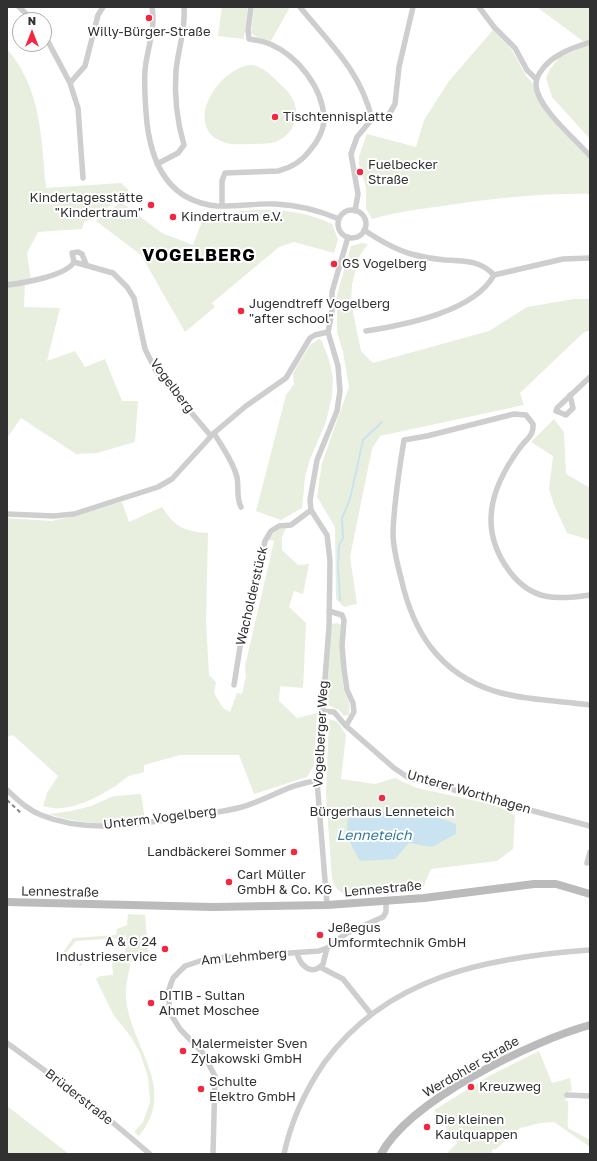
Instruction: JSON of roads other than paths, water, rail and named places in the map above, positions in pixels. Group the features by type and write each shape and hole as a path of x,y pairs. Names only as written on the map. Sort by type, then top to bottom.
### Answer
{"main road":[{"name":"Lennestraße","path":"7,902 213,907 327,905 386,901 534,884 556,884 590,894"},
{"name":"Werdohler Straße","path":"381,1154 391,1139 408,1122 434,1102 467,1080 540,1042 590,1025"}],"street":[{"path":"70,83 85,66 98,15 103,7"},
{"path":"152,7 154,19 145,70 145,90 150,140 157,164 165,178 174,188 202,204 222,206 247,203 293,205 323,212 339,219"},
{"path":"157,164 178,153 184,145 176,115 176,71 184,28 184,7"},
{"path":"222,206 223,175 229,172 278,171 287,169 309,153 319,137 323,126 322,106 313,83 306,73 280,50 270,44 249,39 248,30 251,7"},
{"path":"300,7 349,65 370,108 372,119"},
{"path":"355,211 358,194 351,154 357,137 372,119 388,116 394,108 398,67 413,7"},
{"path":"479,7 494,27 515,48 527,70 536,79"},
{"path":"590,42 558,55 542,69 536,79 537,90 545,106 590,156"},
{"path":"52,49 70,83 78,108 83,178"},
{"path":"355,211 365,219 364,230 357,237 348,237 344,235 339,228 339,219 344,213 355,211"},
{"path":"364,230 383,242 403,251 432,258 468,261 487,268 494,275"},
{"path":"311,510 310,500 317,460 337,411 340,391 338,366 328,332 332,313 332,292 348,237"},
{"name":"Vogelberg","path":"7,285 32,282 69,269 74,262 72,253 78,252 82,254 86,264"},
{"path":"366,331 419,321 437,315 471,298 488,285 494,275 563,259 590,258"},
{"name":"Vogelberg","path":"74,262 86,264 113,273 127,287 134,298 145,349 156,371 212,434"},
{"path":"7,514 54,516 74,514 158,487 172,479 212,434 246,406 286,378 310,338 315,335 328,332"},
{"path":"570,395 590,377"},
{"path":"590,595 551,598 531,591 517,580 507,568 495,544 491,531 491,508 497,488 519,449 533,433 533,424 530,419 522,414 404,440 396,484 393,535 403,591 415,625 426,644 449,668 472,681 493,690 512,695 590,705"},
{"path":"212,434 235,470 238,502 241,507"},
{"name":"Vogelberger Weg","path":"311,510 327,535 330,561 329,611 317,781 327,905"},
{"name":"Wacholderstück","path":"234,685 240,647 265,541 271,531 279,526 291,525 311,510"},
{"name":"Vogelberger Weg","path":"329,611 342,615 344,620 342,646 344,669 347,690 353,703 354,712 346,726"},
{"name":"Unterer Worthhagen","path":"322,711 334,712 346,726 394,768 410,778 590,826"},
{"name":"Unterm Vogelberg","path":"7,790 28,809 46,817 75,825 105,826 155,821 242,807 302,784 317,781"},
{"path":"587,863 590,852"},
{"name":"Am Lehmberg","path":"213,1154 214,1076 202,1052 180,1029 170,1013 168,992 173,978 185,966 206,959 297,953 327,948 347,933 383,917 386,912 386,901"},
{"path":"320,967 325,962 327,948"},
{"path":"284,1154 297,1110 317,1074 344,1038 371,1014 407,990 457,971 537,955 590,950"},
{"name":"Am Lehmberg","path":"297,953 300,963 307,969 315,970 320,967 343,979 371,1014"},
{"name":"Brüderstraße","path":"7,1043 92,1105 150,1154"},
{"path":"567,1095 590,1096"}],"water":[{"name":"Lenneteich","path":"351,813 405,813 431,816 456,824 456,834 432,847 409,843 395,859 360,861 351,844 347,832 348,819"}],"waterway":[{"path":"340,600 338,566 339,546 343,538 342,518 350,499 363,440 382,422"}],"railway":[{"path":"7,800 22,814"}],"place":[{"name":"Willy-Bürger-Straße","path":"149,18"},
{"name":"Tischtennisplatte","path":"275,117"},
{"name":"Fuelbecker Straße","path":"360,172"},
{"name":"Kindertagesstätte \"Kindertraum\"","path":"151,205"},
{"name":"Kindertraum e.V.","path":"173,217"},
{"name":"GS Vogelberg","path":"334,264"},
{"name":"Jugendtreff Vogelberg \"after school\"","path":"241,311"},
{"name":"Bürgerhaus Lenneteich","path":"382,798"},
{"name":"Landbäckerei Sommer","path":"294,852"},
{"name":"Carl Müller GmbH & Co. KG","path":"229,882"},
{"name":"Jeßegus Umformtechnik GmbH","path":"320,935"},
{"name":"A & G 24 Industrieservice","path":"165,949"},
{"name":"DITIB - Sultan Ahmet Moschee","path":"151,1003"},
{"name":"Malermeister Sven Zylakowski GmbH","path":"183,1051"},
{"name":"Kreuzweg","path":"471,1087"},
{"name":"Schulte Elektro GmbH","path":"201,1089"},
{"name":"Die kleinen Kaulquappen","path":"427,1127"}],"district":[{"name":"VOGELBERG","path":"199,256"}]}
